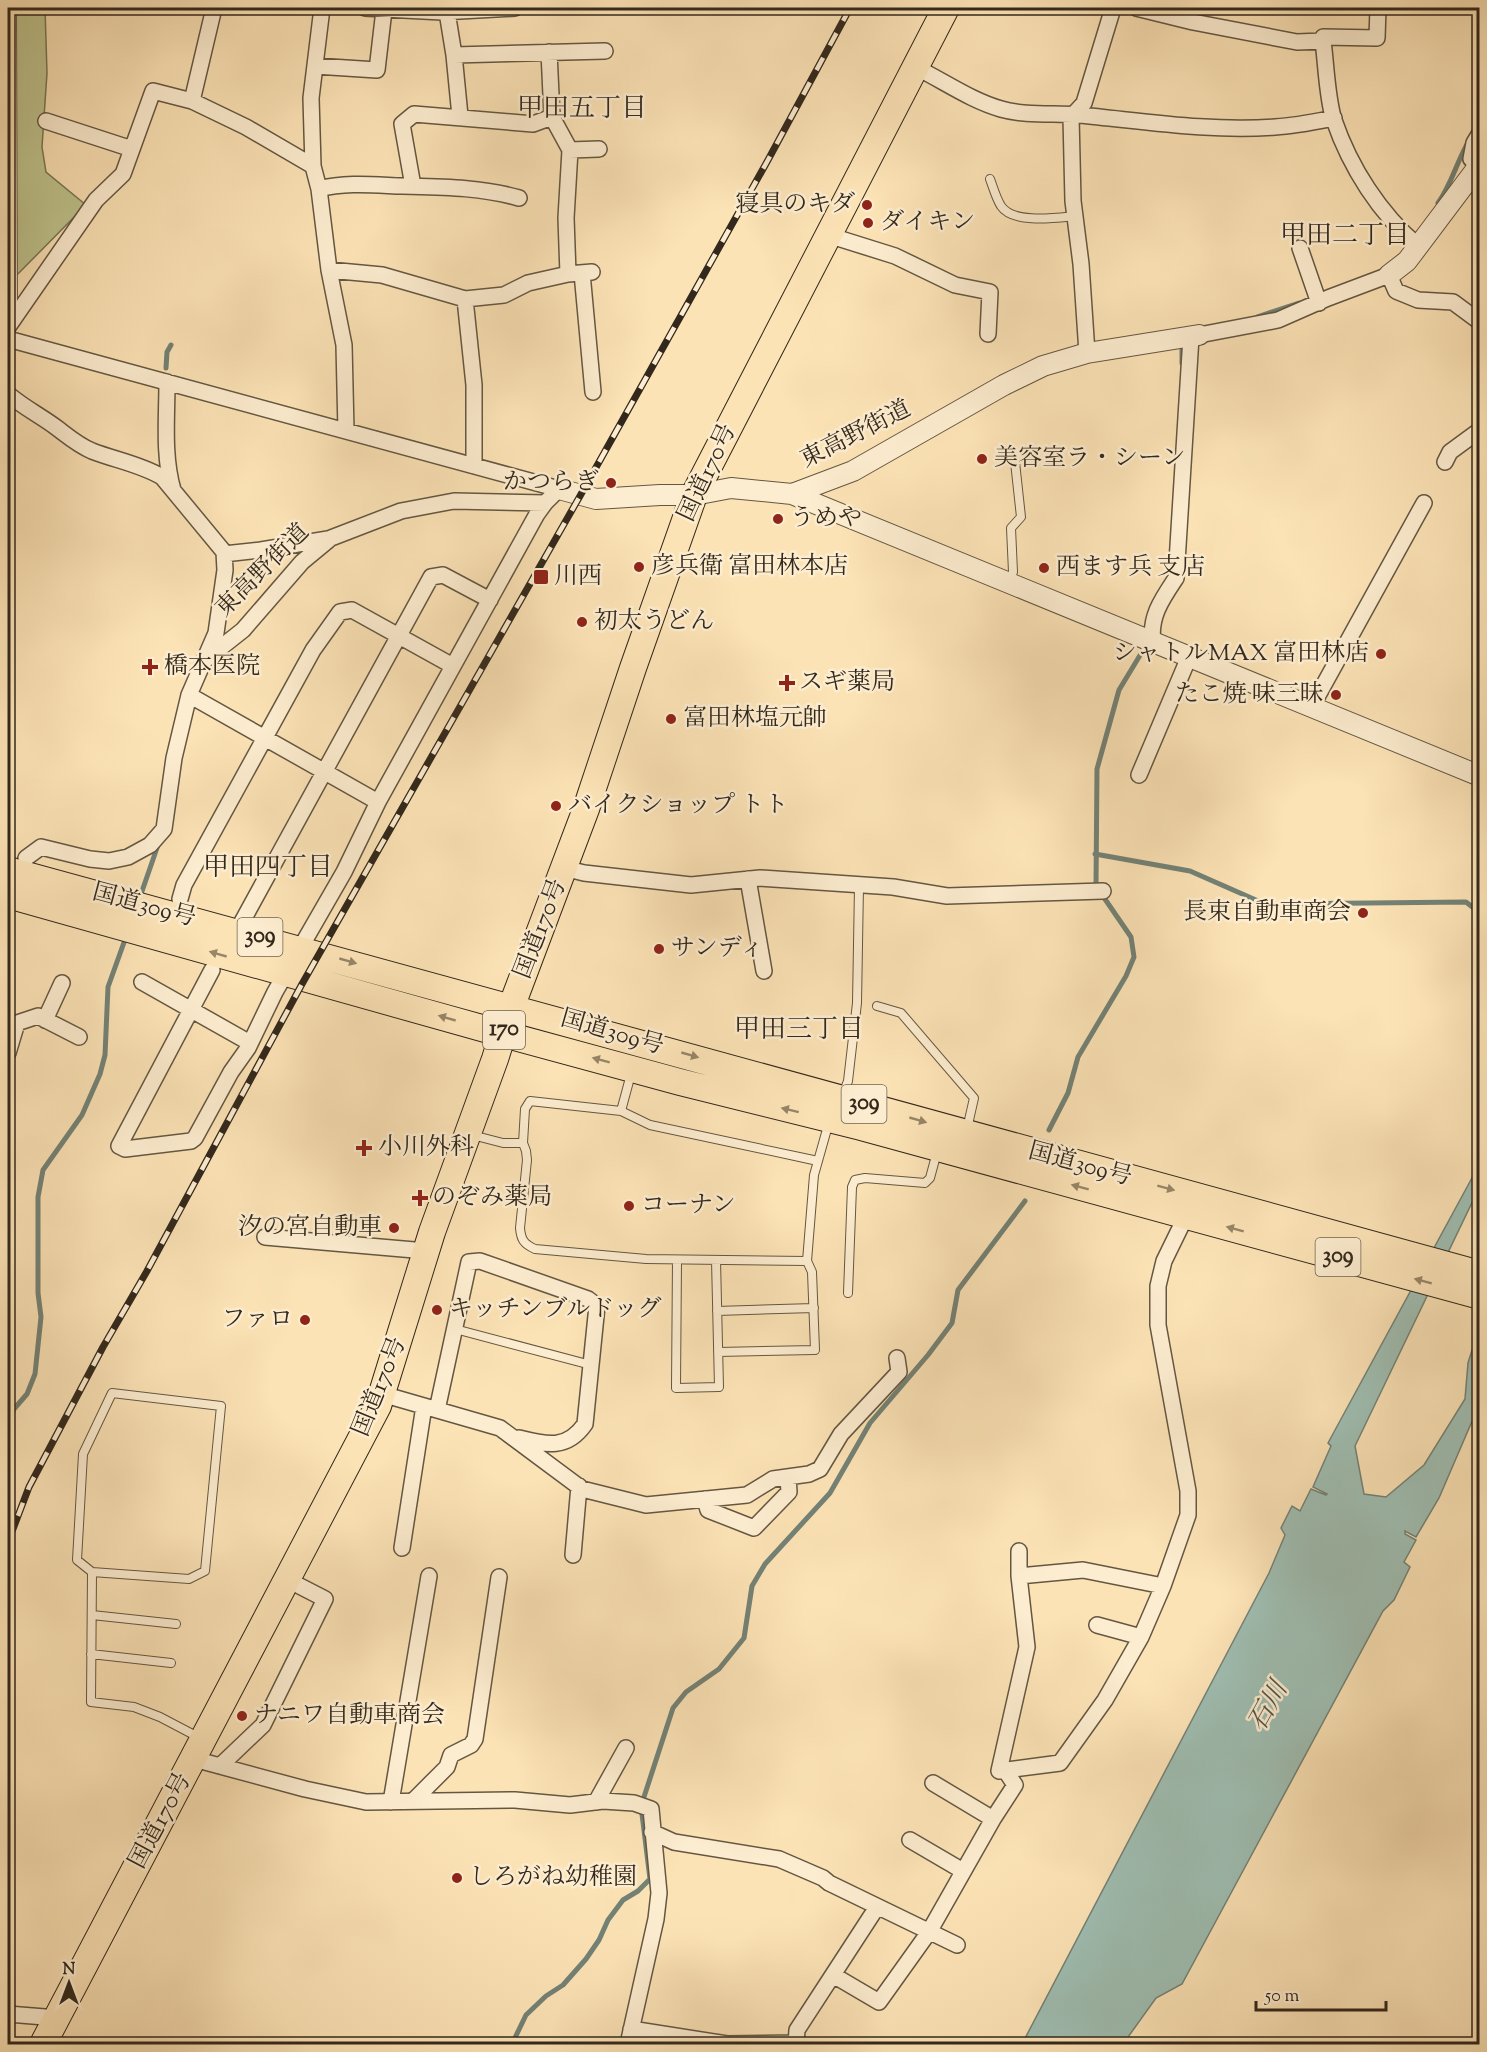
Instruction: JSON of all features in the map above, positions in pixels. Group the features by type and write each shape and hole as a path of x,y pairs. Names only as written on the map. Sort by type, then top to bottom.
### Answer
{"highway":[{"name":"国道170号","path":"43,2044 288,1580 382,1394 426,1251 512,1005 564,868 694,495 946,8"},
{"name":"309","path":"14,860 197,904 237,931"},
{"name":"国道309号","path":"14,860 237,931 512,1005 836,1109 938,1148 1192,1217"},
{"name":"国道309号","path":"8,895 282,981 363,995 632,1069 966,1133 1479,1274"},
{"name":"309","path":"8,912 212,970 282,981"},
{"name":"309","path":"1192,1217 1479,1296"}],"street":[{"path":"192,101 214,8"},
{"path":"322,8 311,98 313,166 319,189 329,270 344,345 346,431"},
{"path":"365,8 447,12 515,8"},
{"path":"1087,353 1075,216 1071,117 1084,103 1113,8"},
{"path":"1136,8 1193,15 1297,42 1323,41"},
{"path":"1378,8 1377,38 1323,37 1334,118 1357,172 1402,233 1418,246"},
{"path":"315,66 378,70 384,10"},
{"path":"447,12 460,116"},
{"path":"454,55 605,51"},
{"path":"549,52 552,117 570,150 566,218 581,273 593,392"},
{"path":"915,67 969,97 1003,110 1074,114 1181,126 1261,127 1293,125 1334,118"},
{"path":"10,323 96,200 123,174 153,91 192,101 246,127 313,166"},
{"path":"413,186 402,124 414,114 460,116 533,124 552,117"},
{"path":"46,121 132,149"},
{"name":"東高野街道","path":"14,860 41,847 90,859 109,861 128,857 150,846 164,829 174,758 189,694 204,661 243,630 302,562 331,538 401,511 454,501 551,496 596,499 694,495 731,488 792,494 853,471 1004,385 1033,371 1087,353 1278,320 1389,275 1407,261 1479,165 1471,159 1474,143 1479,133"},
{"path":"570,150 599,149"},
{"path":"319,189 339,184 413,186 486,190 519,198"},
{"path":"828,235 895,256 955,285 990,292 988,334"},
{"path":"1300,248 1319,303"},
{"path":"329,270 382,275 465,298 504,295 528,283 581,273"},
{"path":"1389,275 1396,291 1418,300 1453,302 1479,322"},
{"path":"465,298 474,385 474,466"},
{"path":"1148,641 1158,605 1176,578 1195,336"},
{"path":"8,339 474,466 551,496 489,600 378,802 344,872 195,1138 191,1141 125,1149 119,1146 212,970"},
{"path":"167,382 167,445 170,477 175,494"},
{"path":"8,394 58,429 68,439 92,451 150,470 162,477 224,554 225,570 216,633 204,661"},
{"path":"1445,462 1450,452 1479,430"},
{"path":"792,494 1479,776"},
{"path":"1311,708 1424,503"},
{"path":"224,554 272,549 331,538"},
{"path":"237,931 431,577 443,575 489,600"},
{"path":"180,899 184,885 322,635 340,612 352,610 453,666"},
{"path":"1138,775 1189,657"},
{"path":"189,694 378,802"},
{"path":"564,868 584,873 691,885 760,878 893,887 947,896 1103,891"},
{"path":"748,879 764,971"},
{"path":"142,982 250,1043"},
{"path":"45,1020 62,983"},
{"path":"8,1044 17,1023 38,1017 79,1037"},
{"path":"1019,1551 1019,1576 1027,1647 999,1771 1060,1763 1105,1700 1141,1638 1163,1586 1188,1515 1188,1491 1158,1325 1158,1286 1164,1261 1192,1217"},
{"path":"266,1237 426,1251"},
{"path":"402,1548 430,1408 455,1329 469,1262 480,1261 588,1299 597,1306 585,1424 577,1435 563,1443 546,1444 513,1437"},
{"path":"382,1394 500,1428 582,1489 646,1505 747,1495 773,1479 809,1474 820,1469 841,1434 899,1372 897,1359"},
{"path":"705,1499 708,1510 754,1528 789,1492 788,1477"},
{"path":"573,1555 579,1486"},
{"path":"1019,1576 1083,1570 1163,1586"},
{"path":"391,1802 429,1576"},
{"path":"413,1801 447,1767 451,1755 471,1745 475,1739 499,1577"},
{"path":"220,1766 263,1725 325,1599 288,1580"},
{"path":"1097,1625 1141,1638"},
{"path":"596,1802 626,1748"},
{"path":"199,1750 220,1766 305,1789 366,1802 516,1800 570,1805 596,1802 642,1806 651,1809 659,1893 656,1919 630,2037 727,2044 796,2044 797,2030 878,1907"},
{"path":"833,1975 879,2002 929,1932 1014,1785 1005,1770"},
{"path":"933,1783 993,1819"},
{"path":"652,1832 674,1842 779,1859 823,1878 957,1945"},
{"path":"910,1840 963,1871"},
{"path":"8,2014 57,2018"}],"lane":[{"path":"10,323 12,8"},
{"path":"990,179 1001,206 1010,215 1026,218 1075,216"},
{"path":"1008,583 1013,572 1011,528 1021,517 1014,462"},
{"path":"718,1352 815,1350 812,1272 807,1261 814,1175 848,1081 857,1003 859,886"},
{"path":"877,1006 901,1013 974,1098 966,1133"},
{"path":"621,1111 632,1069"},
{"path":"807,1261 646,1260 535,1249 526,1245 521,1237 520,1228 527,1160 523,1143 525,1109 530,1101 621,1111 650,1125 818,1161"},
{"path":"467,1134 503,1143 523,1143"},
{"path":"848,1293 852,1187 855,1180 865,1178 925,1183 930,1178 938,1148"},
{"path":"677,1260 676,1388 719,1387 716,1260"},
{"path":"717,1311 814,1308"},
{"path":"455,1329 591,1365"},
{"path":"112,1393 222,1406 205,1571 189,1579 92,1572 77,1560 83,1454 112,1393"},
{"path":"92,1572 91,1702 134,1707 160,1717 199,1750"},
{"path":"92,1615 176,1624"},
{"path":"92,1654 171,1663"}],"green space":[{"path":"8,8 45,8 47,73 42,147 46,172 86,205 8,284"}],"water":[{"name":"石川","path":"1479,1165 1479,1188 1355,1446 1364,1494 1386,1497 1424,1465 1465,1399 1468,1363 1479,1328 1479,1405 1439,1498 1416,1537 1405,1531 1405,1534 1416,1540 1404,1562 1410,1567 1394,1600 1383,1611 1182,1984 1156,1998 1123,2044 1022,2044 1269,1573 1285,1535 1281,1528 1292,1506 1300,1511 1311,1489 1327,1494 1313,1487 1331,1446 1328,1443"}],"waterway":[{"path":"1438,203 1470,139"},
{"path":"1257,317 1299,303"},
{"path":"1182,363 1182,349 1186,343"},
{"path":"166,368 167,352 171,345"},
{"path":"1049,1130 1068,1093 1078,1057 1126,976 1134,957 1131,937 1096,886 1097,769 1119,690 1142,652 1144,644"},
{"path":"140,897 158,845"},
{"path":"1095,854 1190,871 1265,904 1466,902 1480,913"},
{"path":"8,1422 14,1409 27,1394 35,1374 41,1317 38,1293 38,1197 43,1170 82,1115 100,1074 105,1055 108,987 127,934"},
{"path":"512,2044 526,2015 546,1996 563,1985 586,1959 599,1940 608,1920 623,1900 638,1891 650,1879 642,1814 643,1800 673,1708 686,1692 719,1669 744,1638 752,1586 765,1564 830,1493 870,1423 952,1323 958,1290 1025,1201"}],"railway":[{"path":"8,1542 29,1487 302,984 580,496 768,160 850,8"}],"place":[{"name":"寝具のキダ","path":"867,205"},
{"name":"ダイキン","path":"868,223"},
{"name":"美容室ラ・シーン","path":"982,459"},
{"name":"かつらぎ","path":"611,483"},
{"name":"うめや","path":"778,519"},
{"name":"彦兵衛 富田林本店","path":"639,567"},
{"name":"西ます兵 支店","path":"1044,568"},
{"name":"川西","path":"541,577"},
{"name":"初太うどん","path":"582,622"},
{"name":"シャトルMAX 富田林店","path":"1381,654"},
{"name":"橋本医院","path":"150,667"},
{"name":"スギ薬局","path":"787,683"},
{"name":"たこ焼 味三昧","path":"1336,695"},
{"name":"富田林塩元帥","path":"671,719"},
{"name":"バイクショップ トト","path":"556,806"},
{"name":"長束自動車商会","path":"1363,913"},
{"name":"サンディ","path":"659,949"},
{"name":"小川外科","path":"364,1148"},
{"name":"のぞみ薬局","path":"420,1198"},
{"name":"コーナン","path":"629,1206"},
{"name":"汐の宮自動車","path":"394,1228"},
{"name":"キッチンブルドッグ","path":"437,1310"},
{"name":"ファロ","path":"305,1320"},
{"name":"ナニワ自動車商会","path":"242,1716"},
{"name":"しろがね幼稚園","path":"457,1878"}],"district":[{"name":"甲田五丁目","path":"582,109"},
{"name":"甲田二丁目","path":"1345,236"},
{"name":"甲田四丁目","path":"268,868"},
{"name":"甲田三丁目","path":"799,1030"}]}
